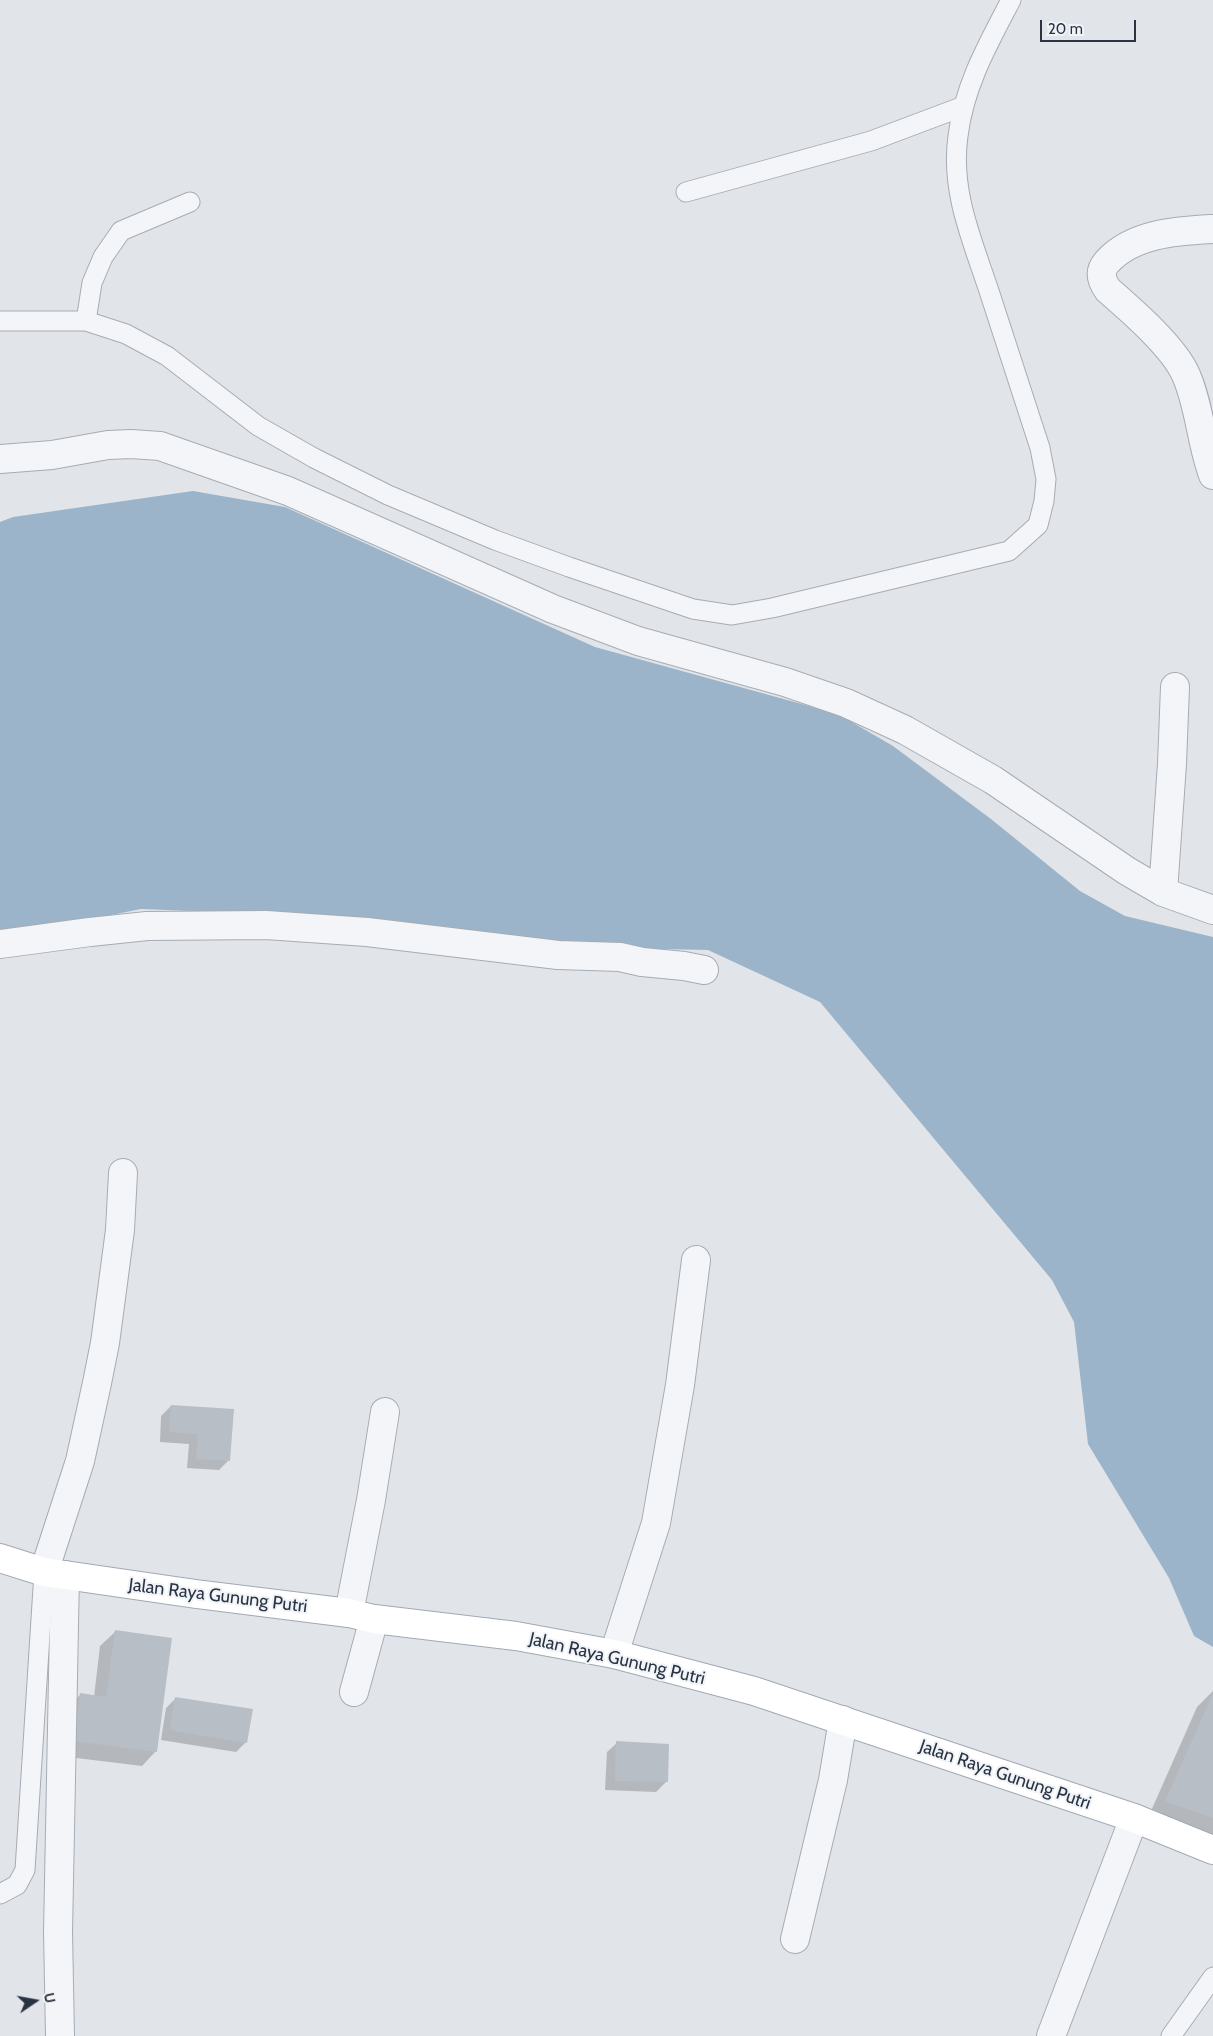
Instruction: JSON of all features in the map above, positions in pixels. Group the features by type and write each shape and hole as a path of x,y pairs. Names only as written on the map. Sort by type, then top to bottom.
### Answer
{"main road":[{"name":"Jalan Raya Gunung Putri","path":"0,1558 54,1574 516,1636 614,1654 754,1691 843,1720 1134,1818 1213,1850"}],"street":[{"path":"1213,228 1137,240 1113,255 1105,264 1101,274 1108,290 1164,344 1183,368 1190,386 1213,475"},
{"path":"0,460 52,455 108,445 160,446 288,491 553,609 638,641 785,682 846,702 905,730 993,780 1127,871 1164,892 1213,910"},
{"path":"1164,892 1175,687"},
{"path":"0,944 147,926 266,925 368,932 558,955 620,957 642,962 704,970"},
{"path":"60,2036 54,1574 99,1375 120,1230 124,1173"},
{"path":"614,1654 656,1523 680,1385 696,1260"},
{"path":"354,1692 371,1500 385,1412"},
{"path":"795,1939 833,1780 843,1720"},
{"path":"1051,2036 1134,1818"}],"lane":[{"path":"0,321 86,321 126,334 167,356 258,426 314,458 388,495 504,544 693,609 732,615 772,608 1009,551 1038,526 1044,501 1046,479 1040,448 964,216 956,175 958,137 973,74 1011,0"},
{"path":"686,192 871,141 964,106"},
{"path":"86,321 92,283 103,257 121,231 190,202"},
{"path":"0,1894 17,1885 25,1870 54,1574"},
{"path":"1172,2036 1213,1977"}],"water":[{"path":"193,491 285,507 595,647 838,714 893,746 991,819 1080,891 1125,916 1213,937 1213,1647 1194,1636 1169,1578 1088,1444 1074,1322 1052,1280 820,1002 708,950 564,947 369,918 141,909 0,936 0,522 13,517"}],"building":[{"path":"171,1405 234,1409 230,1461 196,1459 198,1434 169,1432"},
{"path":"115,1630 172,1638 157,1752 74,1741 80,1693 106,1697"},
{"path":"1213,1693 1213,1818 1165,1801"},
{"path":"175,1697 253,1709 247,1743 170,1730"},
{"path":"616,1741 669,1744 668,1782 615,1781"}]}
